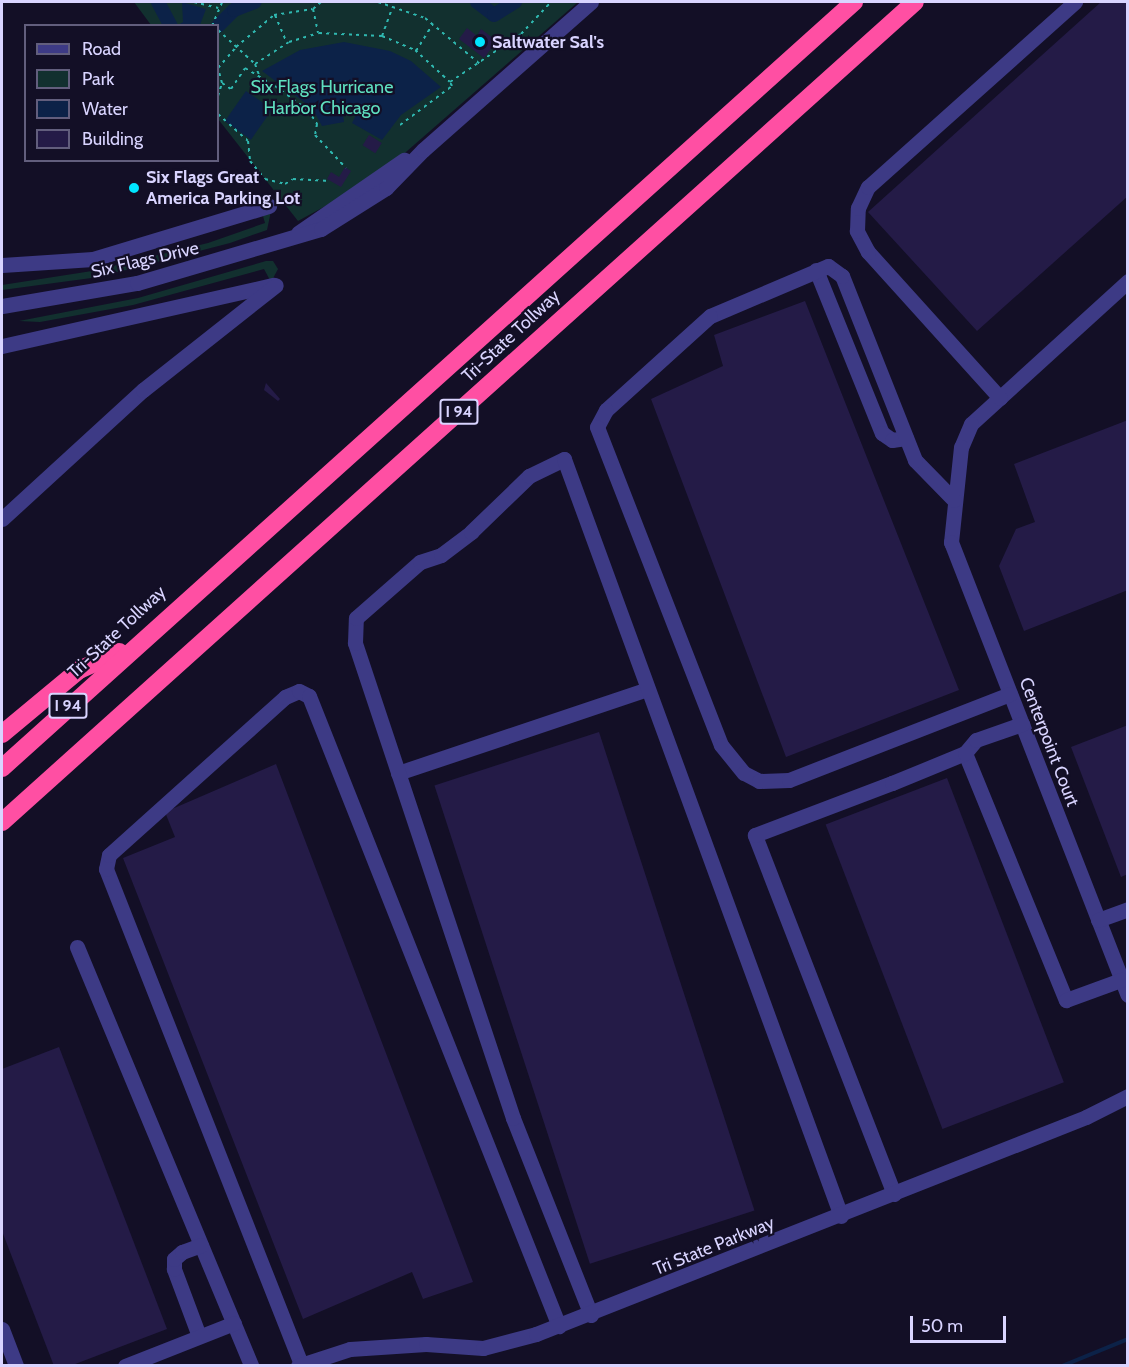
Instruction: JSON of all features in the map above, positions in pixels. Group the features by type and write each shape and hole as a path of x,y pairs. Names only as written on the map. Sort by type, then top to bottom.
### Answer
{"highway":[{"name":"Tri-State Tollway","path":"2,768 134,645 854,2"},
{"name":"Tri-State Tollway","path":"2,822 915,2"},
{"path":"2,734 79,670 134,645"}],"street":[{"name":"Six Flags Drive","path":"2,306 137,283 293,237 423,150 591,2"},
{"path":"1000,398 868,252 857,231 858,208 868,187 1075,2"},
{"path":"2,265 93,259 269,206"},
{"path":"954,500 925,474 906,438 842,276 828,266 710,316 606,410 597,427 721,745 744,773 759,782 782,782 1010,694"},
{"path":"816,270 882,433 892,440 906,438"},
{"name":"Centerpoint Court","path":"1128,281 971,424 961,447 951,542 1128,995"},
{"path":"2,346 276,285 143,390 2,519"},
{"path":"845,342 865,334"},
{"path":"591,1315 513,1118 355,643 356,618 420,562 441,555 486,520 529,476 564,459 645,690 841,1216"},
{"path":"398,772 645,690"},
{"path":"299,1365 106,869 109,855 285,698 299,692 309,696 559,1326"},
{"path":"894,1194 755,835 965,753 976,740 1022,724"},
{"path":"965,753 1066,1000 1121,980"},
{"path":"1098,920 1128,909"},
{"path":"77,947 251,1365"},
{"name":"Tri State Parkway","path":"299,1365 350,1349 426,1344 483,1348 559,1326 841,1216 1128,1096"},
{"path":"199,1336 174,1259 201,1245"},
{"path":"125,1365 234,1323"},
{"path":"2,1329 16,1365"}],"path":[{"path":"194,2 218,8"},
{"path":"213,24 222,2"},
{"path":"219,67 236,47 274,15 313,9 321,2"},
{"path":"378,2 433,24 480,64"},
{"path":"450,82 480,64 520,34 551,2"},
{"path":"382,36 392,8"},
{"path":"313,9 319,33"},
{"path":"274,15 287,43"},
{"path":"416,51 433,24"},
{"path":"219,31 255,64 259,75"},
{"path":"255,64 287,43 319,33 382,36 416,51 452,86 400,125"},
{"path":"222,83 231,89 245,68 259,75 308,110 317,124 315,135 346,168"},
{"path":"219,72 222,83 219,93"},
{"path":"219,115 248,141 250,161 265,179 285,184 292,179 330,181"}],"green space":[{"name":"Six Flags Hurricane Harbor Chicago","path":"134,2 578,2 375,179 298,221 219,120 219,24 150,24"},
{"path":"271,211 267,230 230,243 99,277 2,290 2,285 92,271 208,243 265,223 263,216"},
{"path":"266,261 273,261 278,269 271,282 264,269 133,305 40,322 19,321 138,298"}],"water":[{"path":"182,2 206,9 200,24 180,24 183,22"},
{"path":"344,42 390,51 411,61 441,87 401,115 382,140 352,123 360,107 357,103 342,107 344,122 322,126 312,108 262,71 300,50"},
{"path":"246,91 272,109 251,140 225,121"}],"building":[{"path":"1101,2 1128,2 1128,196 977,331 868,212"},
{"path":"467,28 477,36 481,29 497,41 484,58 459,39"},
{"path":"369,135 382,143 375,153 363,145"},
{"path":"345,167 351,171 341,187 327,179 331,172 339,177"},
{"path":"805,301 959,690 786,757 651,399 723,366 714,335"},
{"path":"266,383 280,399 278,401 264,390"},
{"path":"1128,420 1128,590 1024,631 999,566 1016,529 1035,522 1014,464"},
{"path":"1128,725 1128,874 1121,877 1071,747"},
{"path":"599,732 754,1210 590,1264 434,785"},
{"path":"276,764 473,1282 423,1299 412,1272 303,1319 123,858 175,837 165,812"},
{"path":"947,778 1064,1082 942,1129 826,825"},
{"path":"59,1047 167,1329 70,1366 54,1366 2,1231 2,1069"}],"waterway":[{"path":"158,2 170,24"},
{"path":"219,25 234,10 255,2"},
{"path":"477,2 494,15 515,2"},
{"path":"1062,1366 1128,1339"}],"place":[{"name":"Saltwater Sal's","path":"480,42"},
{"name":"Six Flags Great America Parking Lot","path":"134,188"}]}
